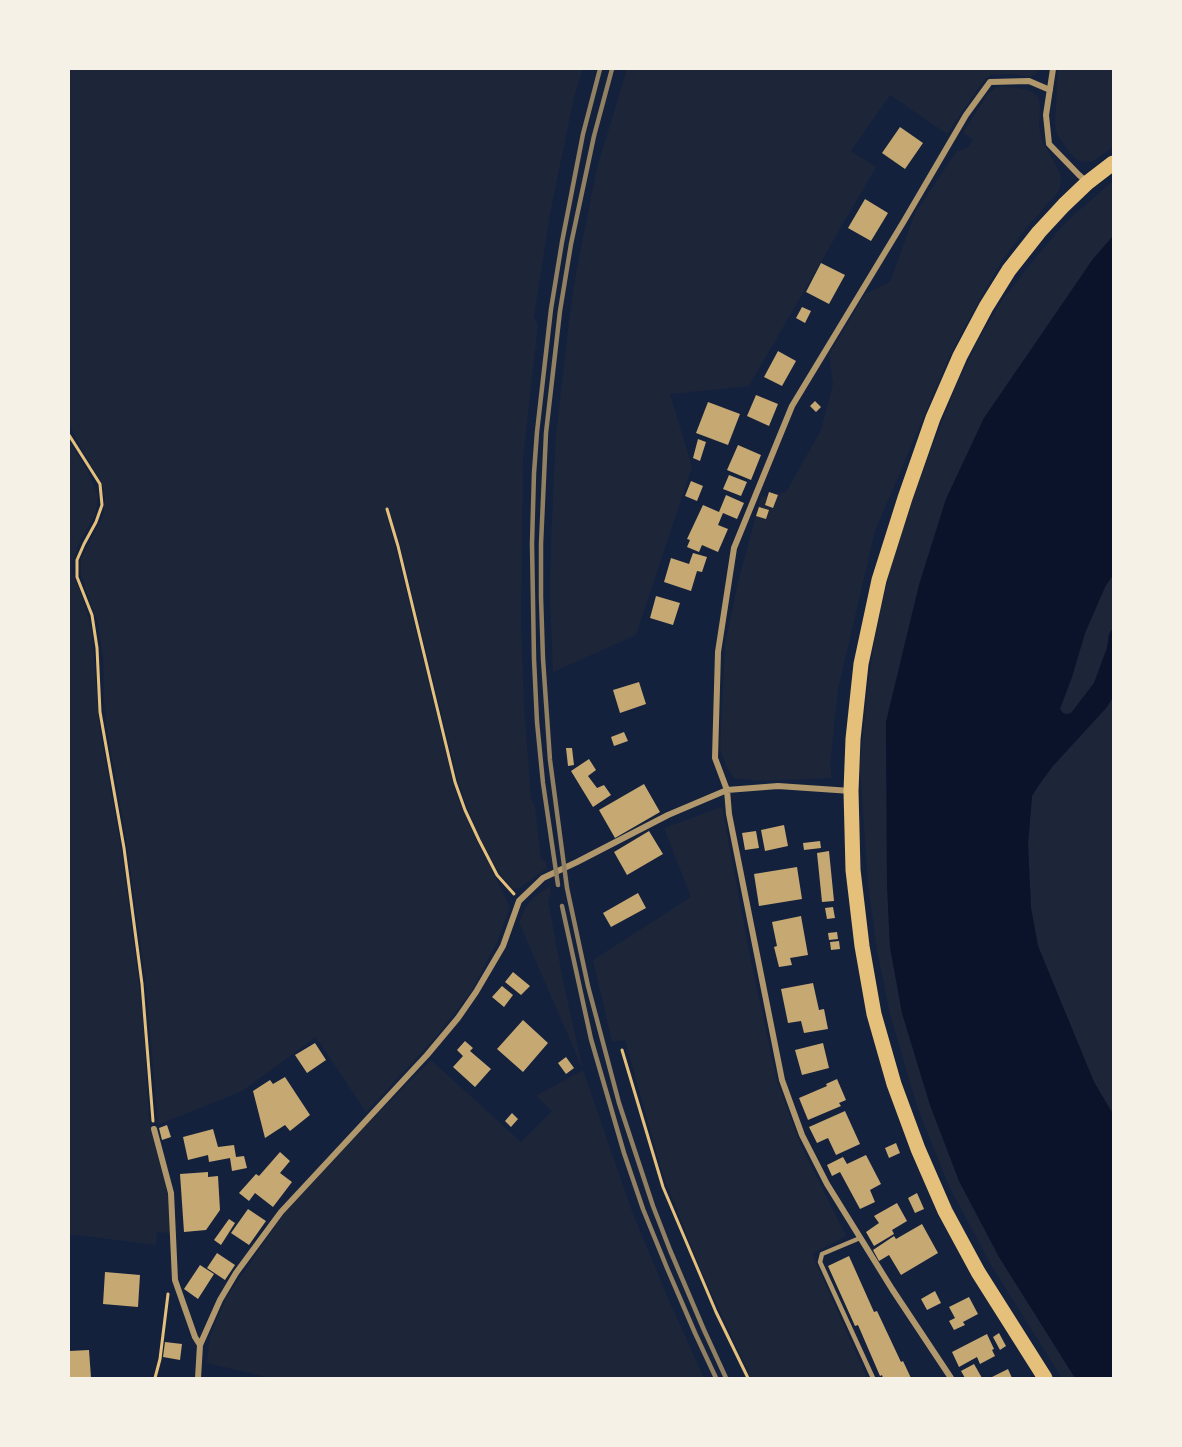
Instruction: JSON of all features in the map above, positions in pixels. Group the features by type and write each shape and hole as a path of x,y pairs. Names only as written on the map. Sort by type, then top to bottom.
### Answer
{"main road":[{"path":"1045,1378 978,1272 945,1211 918,1149 894,1084 874,1014 862,946 853,870 851,791 853,739 861,664 879,580 933,418 960,356 1009,270 1039,232 1064,205 1113,163"}],"street":[{"path":"1053,69 1046,115 1049,144 1088,183"},
{"path":"951,1378 827,1184 802,1135 782,1080 729,814 727,790 715,758 718,652 734,548 792,406 966,115 990,82 1029,81 1050,90"},
{"path":"198,1378 200,1345 220,1300 236,1273 281,1212 427,1055 464,1009 503,946 519,901 543,878 668,815 727,790 778,786 851,791"},
{"path":"154,1129 171,1193 176,1280 195,1337 200,1345"}],"lane":[{"path":"860,1238 822,1254 820,1262 873,1378"}],"path":[{"path":"69,435 100,484 102,505 77,560 77,577 92,615 97,648 100,712 124,848 140,972 154,1129"},
{"path":"387,509 455,782 470,820 497,875 519,901"},
{"path":"622,1050 663,1186 716,1312 748,1378"},
{"path":"155,1378 160,1359 169,1292"}],"shaded area":[{"path":"69,69 583,69 574,97 550,214 534,316 538,325 523,458 521,623 524,706 531,798 535,807 541,859 546,862 547,868 521,887 513,889 499,873 480,838 458,781 400,544 391,516 387,516 453,782 463,811 510,907 497,942 471,992 437,1036 366,1112 316,1037 242,1091 158,1125 146,985 126,838 107,730 103,658 98,623 81,574 81,559 103,516 105,499 102,484 75,437 69,421"},
{"path":"627,69 1038,69 1035,75 1029,77 1010,74 991,75 984,80 947,134 890,95 851,151 876,167 749,386 670,394 692,467 636,635 553,672 550,597 556,434 570,313 597,168"},
{"path":"1058,69 1113,69 1113,147 1093,161 1084,162 1076,159 1057,134 1055,124"},
{"path":"1003,86 1025,89 1038,97 1039,127 1042,140 1060,173 1059,190 1025,229 1003,259 965,326 950,355 875,531 838,689 830,765 832,778 758,781 734,778 726,766 720,749 725,645 738,582 761,497 786,492 821,430 833,384 829,354 865,294 890,282 915,213 957,151 968,148 973,140 963,133 987,95 995,88"},
{"path":"1113,181 1113,236 1093,259 984,418 946,499 919,585 886,722 887,885 890,947 902,1013 930,1105 959,1181 999,1257 1075,1378 1062,1378 991,1265 949,1186 918,1109 890,1014 877,950 868,885 860,766 875,634 888,578 905,520 956,386 980,337 1003,299 1066,222"},
{"path":"1113,236 1113,575 1105,587 1085,633 1060,709 1063,713 1071,713 1094,683 1107,648 1109,634 1113,628 1113,697 1107,707 1052,767 1032,796 1028,844 1031,908 1038,946 1094,1082 1113,1114 1113,1378 1075,1378 999,1257 959,1181 930,1105 902,1013 890,947 887,885 886,722 919,585 946,499 984,418 1093,259"},
{"path":"69,440 88,472 98,496 95,515 80,541 73,560 72,572 92,631 99,724 122,854 143,1015 149,1119 168,1194 170,1233 157,1232 156,1245 69,1234"},
{"path":"1113,575 1113,628 1109,634 1107,648 1094,683 1071,714 1063,713 1060,709 1085,633 1105,587"},
{"path":"1113,697 1113,1114 1094,1082 1038,946 1031,908 1028,844 1032,796 1052,767 1107,707"},
{"path":"722,807 750,956 777,1081 801,1146 846,1236 812,1254 867,1378 751,1378 702,1273 662,1172 625,1040 612,1042 593,960 691,897 664,828"},
{"path":"550,886 551,895 548,900 583,1070 519,922 533,898"},
{"path":"431,1060 521,1142 552,1111 536,1096 583,1070 633,1214 704,1378 271,1378 207,1363 210,1336 226,1298 287,1209 338,1153"}],"building":[{"path":"900,127 923,143 905,169 882,153"},
{"path":"865,199 888,213 871,241 848,228"},
{"path":"821,263 845,275 829,304 806,292"},
{"path":"802,307 811,311 805,323 796,318"},
{"path":"778,351 796,361 782,386 764,377"},
{"path":"756,395 778,404 769,426 747,416"},
{"path":"815,401 821,407 816,412 810,406"},
{"path":"708,402 740,414 728,445 696,433"},
{"path":"698,439 706,442 700,461 693,458"},
{"path":"738,445 761,455 751,480 727,470"},
{"path":"729,475 747,482 741,496 723,489"},
{"path":"691,481 703,486 697,501 685,496"},
{"path":"769,492 778,495 773,508 765,505"},
{"path":"726,495 744,503 737,519 723,513 718,525 728,529 718,552 702,545 699,552 687,547 690,540 687,539 703,505 719,512"},
{"path":"759,507 769,510 766,519 756,516"},
{"path":"693,553 707,557 702,572 697,571 691,591 664,582 671,558 689,564"},
{"path":"656,596 680,603 673,625 650,618"},
{"path":"639,682 646,704 620,713 613,690"},
{"path":"624,732 628,741 614,746 611,737"},
{"path":"566,748 572,748 574,765 568,766"},
{"path":"589,759 596,770 588,776 597,788 604,785 611,795 593,807 571,771"},
{"path":"644,784 660,812 615,838 599,810"},
{"path":"784,825 788,846 765,851 761,830"},
{"path":"649,831 663,854 627,875 614,852"},
{"path":"756,831 759,848 745,850 742,833"},
{"path":"820,841 821,848 804,850 803,843"},
{"path":"829,851 834,901 822,902 817,853"},
{"path":"797,867 802,899 759,906 754,874"},
{"path":"638,893 646,908 611,927 603,913"},
{"path":"833,907 835,918 827,919 825,908"},
{"path":"801,916 808,955 790,958 792,965 779,967 774,947 777,946 772,922"},
{"path":"837,932 838,939 829,940 828,933"},
{"path":"839,941 840,949 831,950 830,942"},
{"path":"513,972 530,986 521,995 505,982"},
{"path":"813,983 819,1010 824,1009 828,1029 804,1033 801,1021 788,1023 781,989"},
{"path":"502,986 513,995 504,1007 492,997"},
{"path":"523,1020 548,1043 523,1072 497,1049"},
{"path":"465,1041 473,1048 470,1051 491,1069 475,1087 453,1067 463,1056 457,1050"},
{"path":"315,1043 326,1060 307,1073 295,1055"},
{"path":"823,1043 829,1068 802,1075 795,1050"},
{"path":"566,1057 574,1068 566,1074 558,1063"},
{"path":"285,1077 310,1115 290,1131 285,1125 265,1138 253,1091 270,1080 273,1084"},
{"path":"837,1079 846,1100 839,1103 841,1106 808,1120 799,1098"},
{"path":"845,1111 860,1144 836,1155 828,1138 817,1143 809,1127"},
{"path":"512,1113 518,1119 511,1127 505,1121"},
{"path":"167,1125 171,1137 162,1140 159,1128"},
{"path":"213,1129 218,1147 234,1145 236,1157 244,1156 247,1168 232,1171 230,1158 209,1162 208,1155 188,1160 183,1137"},
{"path":"896,1143 900,1153 889,1158 885,1148"},
{"path":"280,1152 290,1161 280,1173 292,1182 273,1207 255,1193 249,1201 239,1193 256,1174 259,1176"},
{"path":"866,1155 881,1184 870,1190 875,1202 860,1209 840,1172 832,1176 827,1165 843,1157 847,1164"},
{"path":"208,1172 208,1177 218,1176 220,1210 206,1230 184,1232 180,1174"},
{"path":"917,1193 924,1209 915,1213 908,1198"},
{"path":"897,1203 907,1221 892,1230 894,1234 874,1246 866,1232 879,1223 874,1216"},
{"path":"248,1209 266,1221 249,1245 231,1233"},
{"path":"229,1219 235,1223 221,1245 214,1240"},
{"path":"922,1224 938,1253 901,1275 889,1255 879,1261 873,1250 894,1236 896,1239"},
{"path":"217,1253 235,1265 225,1280 207,1268"},
{"path":"849,1256 874,1312 877,1311 911,1378 883,1378 882,1375 880,1376 858,1325 855,1326 828,1266"},
{"path":"200,1265 214,1274 198,1299 184,1289"},
{"path":"105,1272 140,1275 138,1307 103,1304"},
{"path":"935,1291 941,1303 927,1310 921,1299"},
{"path":"969,1297 978,1314 963,1322 965,1325 954,1330 949,1321 955,1318 949,1307"},
{"path":"999,1333 1006,1346 1000,1350 993,1337"},
{"path":"987,1334 995,1356 980,1364 977,1357 959,1367 952,1352"},
{"path":"165,1342 182,1344 180,1360 163,1357"},
{"path":"89,1350 91,1378 69,1378 69,1351"},
{"path":"974,1364 982,1378 965,1378 961,1371"},
{"path":"1008,1369 1012,1378 990,1378"}],"railway":[{"path":"558,885 543,783 537,722 532,544 534,473 551,309 583,134 600,69"},
{"path":"612,69 594,136 571,244 560,311 546,433 541,597 550,760 567,888 588,986 619,1103 670,1250 726,1378"},
{"path":"562,906 591,1039 624,1153 643,1209 667,1268 716,1378"}]}
